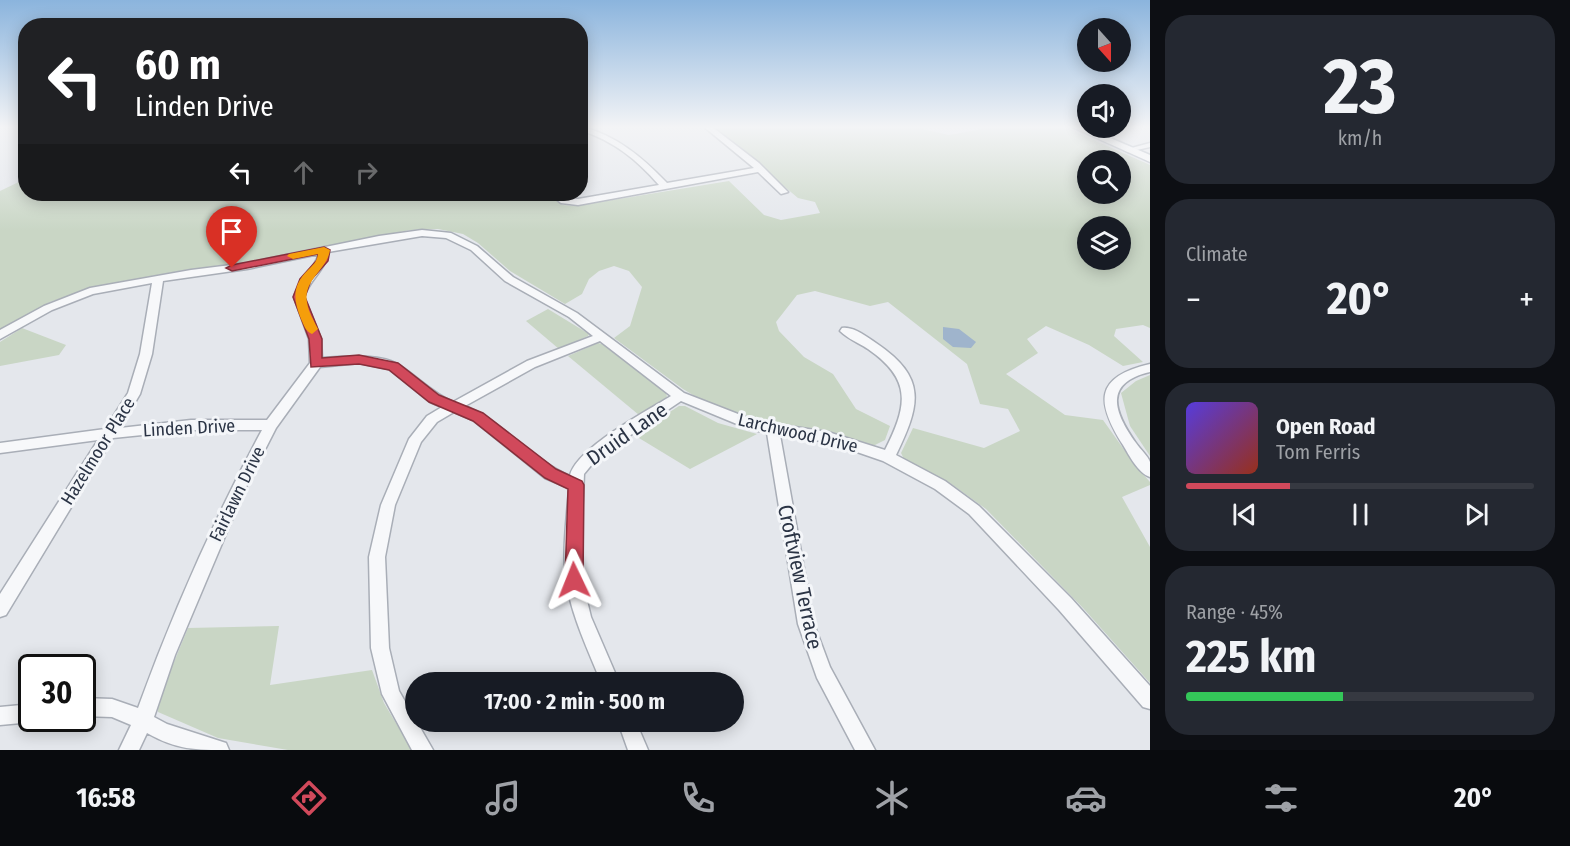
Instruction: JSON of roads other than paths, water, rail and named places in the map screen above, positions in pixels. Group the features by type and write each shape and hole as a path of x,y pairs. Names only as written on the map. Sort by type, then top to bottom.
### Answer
{"street":[{"path":"639,161 666,187"},
{"path":"749,161 784,192"},
{"path":"588,200 759,169"},
{"path":"564,201 584,201"},
{"name":"Larchwood Drive","path":"324,250 411,234 440,233 464,242 509,279 573,315 680,396 727,417 773,430 828,437 888,457 940,485 974,510 1065,604 1150,699"},
{"path":"0,335 68,298 90,291 247,266 324,250 322,261 306,279 299,297 315,339 316,363 359,359 383,363 404,373 434,399 478,417 550,474 576,485"},
{"name":"Hazelmoor Place","path":"0,609 134,394 142,372 158,279"},
{"path":"846,331 874,346 888,358 903,376 906,385 909,410 888,457"},
{"path":"423,750 399,712 385,676 380,648 377,557 388,505 416,439 426,424 453,406 531,364 601,337"},
{"name":"Fairlawn Drive","path":"129,750 143,721 166,655 238,488 271,425 316,363"},
{"path":"1150,369 1139,371 1121,380 1111,391 1110,400 1112,411 1122,431 1150,471"},
{"name":"Druid Lane","path":"606,672 583,617 574,580 577,473 593,453 680,396"},
{"name":"Linden Drive","path":"0,448 191,425 271,425"},
{"name":"Croftview Terrace","path":"773,430 806,624 823,672 865,750"},
{"path":"96,707 112,708 163,732 219,750"},
{"path":"0,716 18,714"},
{"path":"631,732 638,750"}],"water":[{"path":"943,327 959,329 976,342 971,348 953,347 943,339"}]}
